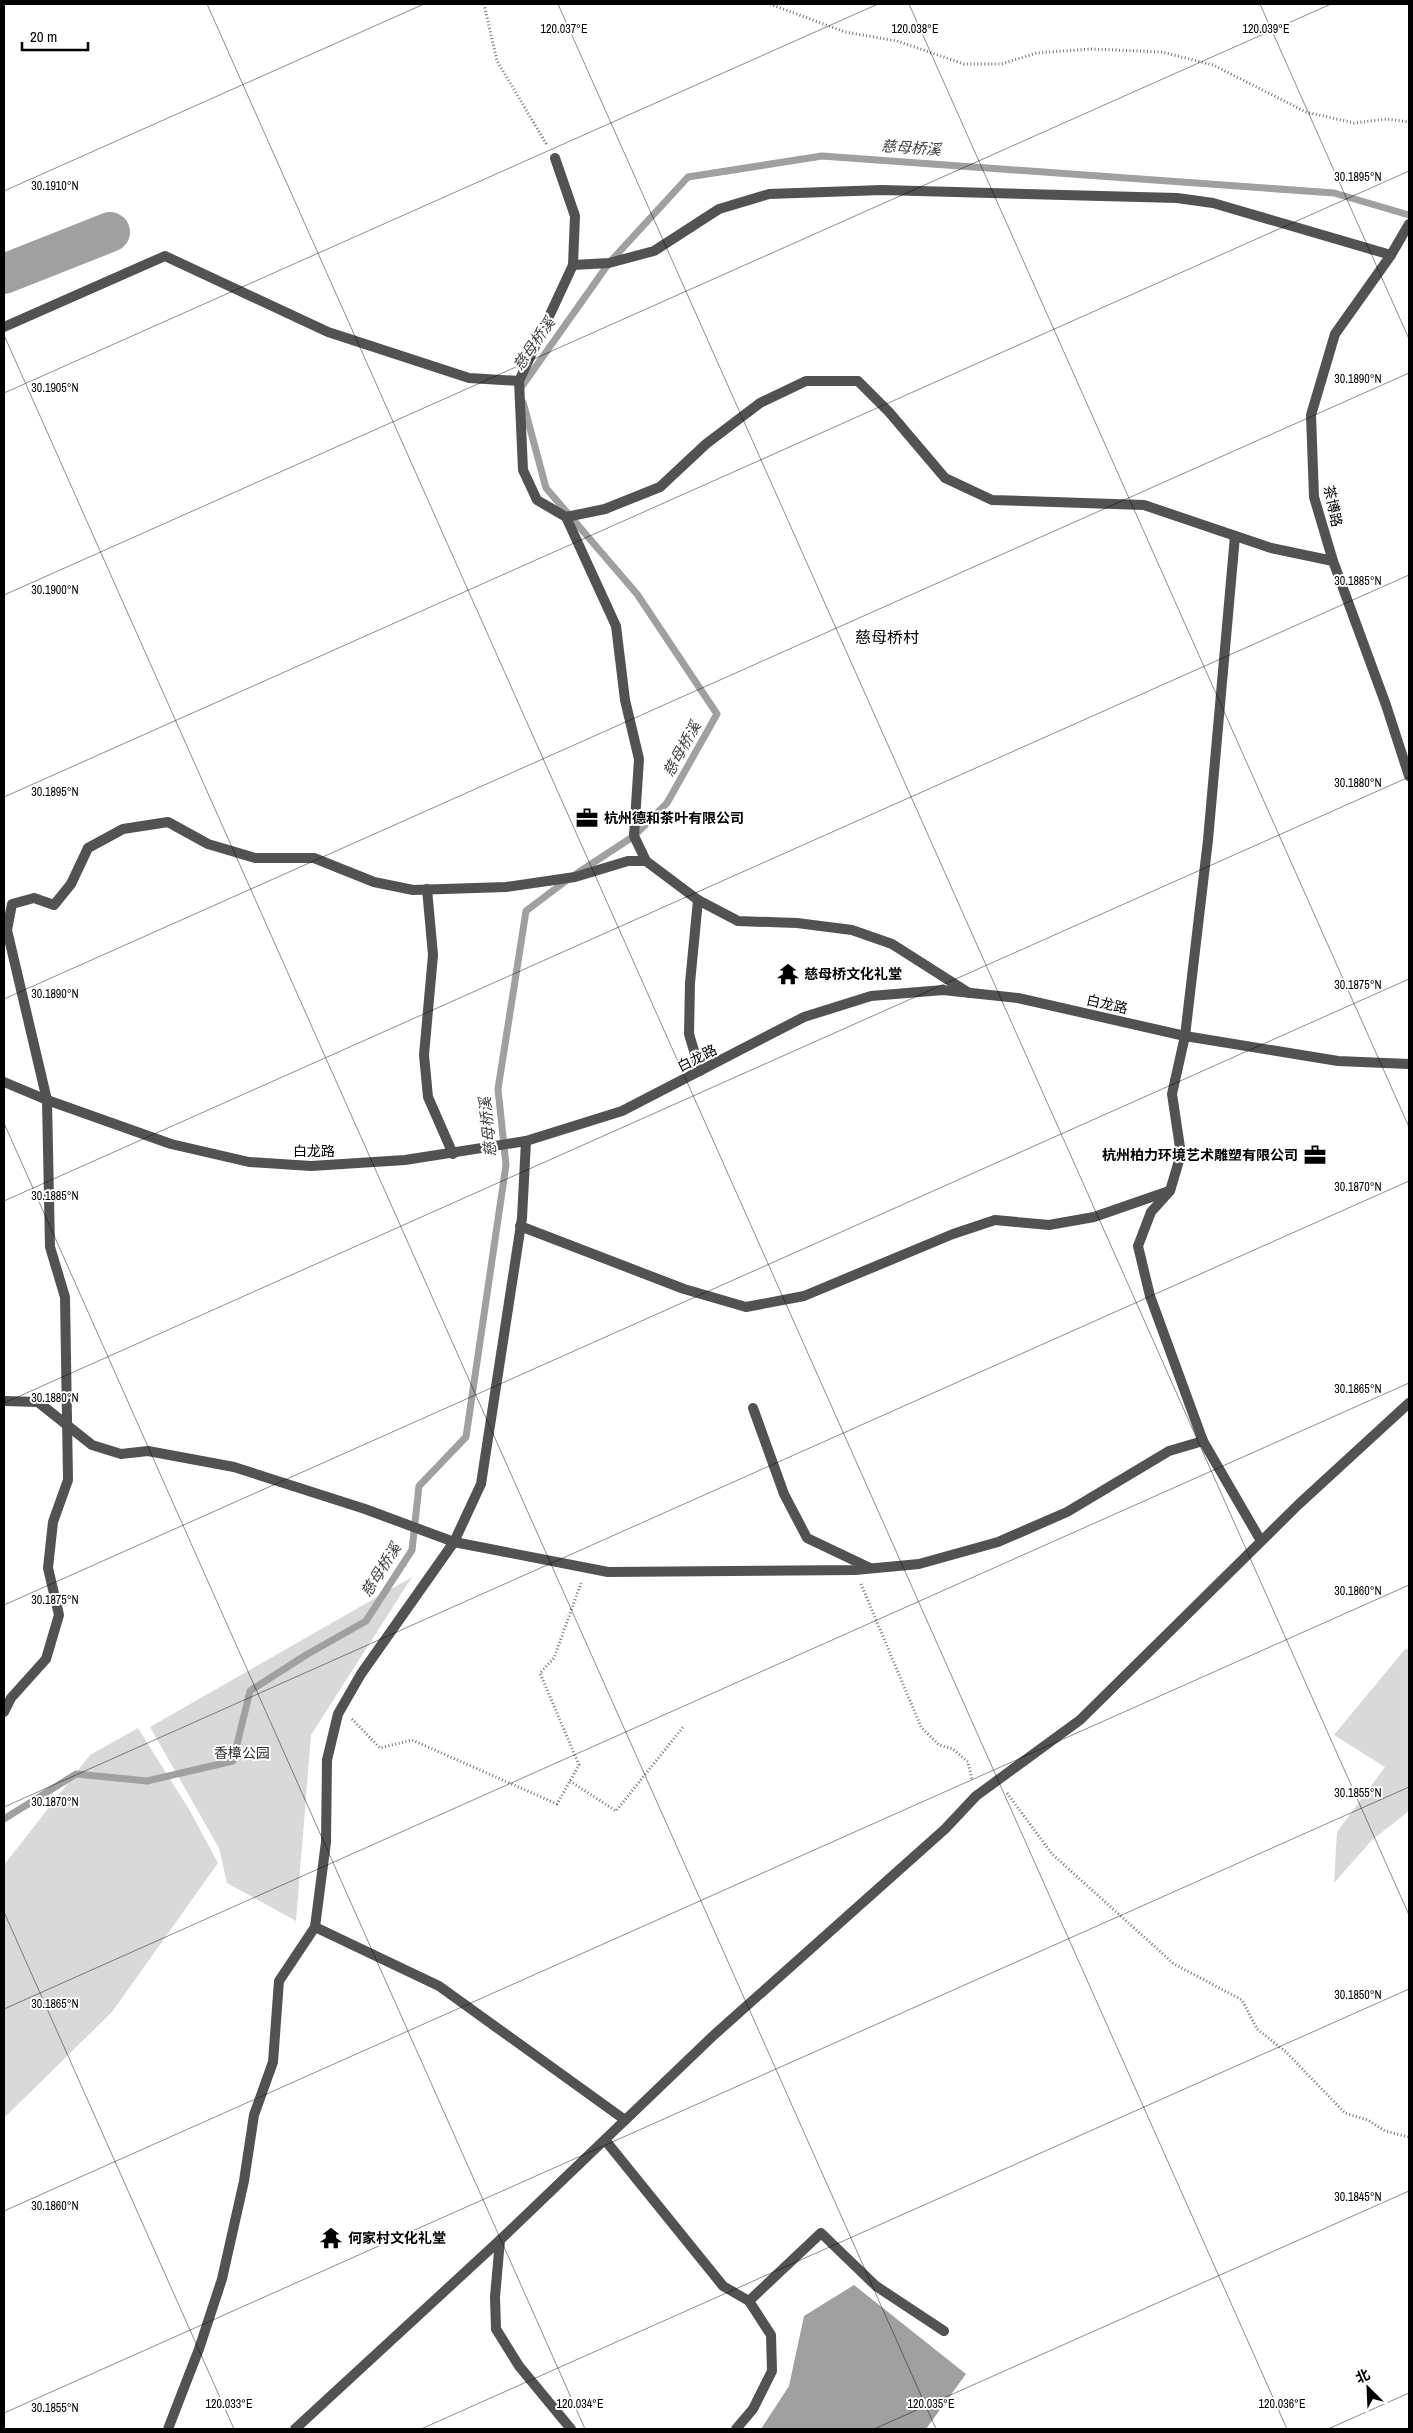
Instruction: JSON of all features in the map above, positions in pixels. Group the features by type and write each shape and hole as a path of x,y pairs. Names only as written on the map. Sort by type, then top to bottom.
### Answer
{"street":[{"path":"555,158 575,216 573,264 519,381 523,470 537,500 566,517 616,626 625,700 639,759 634,836 646,861 698,900 738,921 798,923 852,930 892,944 969,993"},
{"path":"573,264 609,263 654,251 719,209 769,194 882,190 1178,198 1212,203 1391,255"},
{"name":"茶博路","path":"1408,227 1391,255 1335,334 1311,415 1314,497 1333,561 1386,705 1409,776"},
{"path":"4,327 165,256 328,332 469,378 519,381"},
{"path":"566,517 605,509 660,487 706,444 760,403 806,382 858,381 889,412 945,478 992,500 1144,506 1271,548 1333,561"},
{"path":"1235,536 1208,840 1185,1036 1172,1094 1181,1154 1170,1191 1151,1212 1138,1246 1150,1296 1203,1441 1262,1541"},
{"path":"4,1712 11,1698 46,1659 59,1615 48,1568 53,1522 68,1480 65,1296 50,1247 47,1100 7,930 8,903 34,898 54,905 71,884 88,848 123,829 168,822 208,844 255,858 314,858 374,882 413,890 506,888 575,877 628,861 646,861"},
{"path":"428,889 433,955 424,1056 428,1097 453,1154"},
{"path":"698,900 690,983 689,1034 700,1071"},
{"name":"白龙路","path":"4,1082 47,1100 171,1144 249,1162 311,1166 405,1160 453,1154 526,1141 622,1111 804,1017 871,996 943,990 1018,998 1185,1036 1338,1061 1409,1064"},
{"path":"168,2429 199,2349 222,2279 244,2181 254,2115 273,2062 279,1981 315,1927 326,1842 327,1760 341,1708 361,1674 454,1542 481,1484 520,1226 526,1141"},
{"path":"520,1226 684,1289 746,1307 804,1296 953,1234 995,1220 1050,1224 1085,1219 1170,1191"},
{"path":"4,1401 38,1402 66,1422 92,1445 121,1454 148,1451 234,1466 365,1509 454,1542 608,1572 854,1570 919,1564 998,1542 1067,1512 1169,1451 1203,1441"},
{"path":"295,2429 500,2240 714,2035 945,1829 976,1796 1080,1720 1262,1541 1409,1403"},
{"path":"753,1408 784,1494 807,1538 870,1568"},
{"path":"315,1927 439,1986 625,2120"},
{"path":"605,2140 723,2286 749,2301 771,2335 772,2371 753,2409 736,2429"},
{"path":"749,2301 821,2233 876,2286 944,2331"},
{"path":"500,2240 495,2297 496,2329 519,2366 571,2429"}],"path":[{"path":"484,4 497,61 555,158"},
{"path":"770,4 845,32 897,41 964,64 1001,64 1037,54 1092,49 1162,52 1213,65 1306,112 1354,122 1387,118 1409,122"},
{"path":"341,1708 380,1748 412,1740 556,1804 578,1765 540,1673 554,1658 587,1568"},
{"path":"854,1570 921,1727 939,1745 953,1749 968,1762 976,1796"},
{"path":"570,1781 616,1811 684,1726"},
{"path":"998,1781 1052,1854 1174,1964 1242,2000 1257,2029 1286,2052 1345,2113 1368,2120 1385,2131 1409,2137"}],"green space":[{"name":"香樟公园","path":"412,1577 311,1735 296,1921 227,1883 219,1848 150,1727"},
{"path":"1406,1648 1409,1651 1409,1811 1371,1841 1334,1883 1337,1832 1385,1767 1334,1735"},
{"path":"138,1728 190,1811 218,1863 112,2012 4,2118 4,1865 90,1755"}],"shaded area":[{"path":"854,2285 966,2374 926,2429 761,2429 789,2386 804,2316"}],"waterway":[{"name":"慈母桥溪","path":"520,389 609,263 688,177 822,156 1334,193 1409,215"},
{"path":"4,274 110,232"},
{"name":"慈母桥溪","path":"523,402 546,488 637,594 717,714 667,803 634,836 576,874"},
{"name":"慈母桥溪","path":"4,1819 76,1774 147,1781 233,1761 250,1691 306,1655 366,1621 412,1550 419,1486 466,1437 506,1165 498,1089 526,911 567,880"}],"place":[{"name":"杭州德和茶叶有限公司","path":"587,818"},
{"name":"慈母桥文化礼堂","path":"788,974"},
{"name":"杭州柏力环境艺术雕塑有限公司","path":"1315,1155"},
{"name":"何家村文化礼堂","path":"331,2238"}],"district":[{"name":"慈母桥村","path":"887,637"}]}
